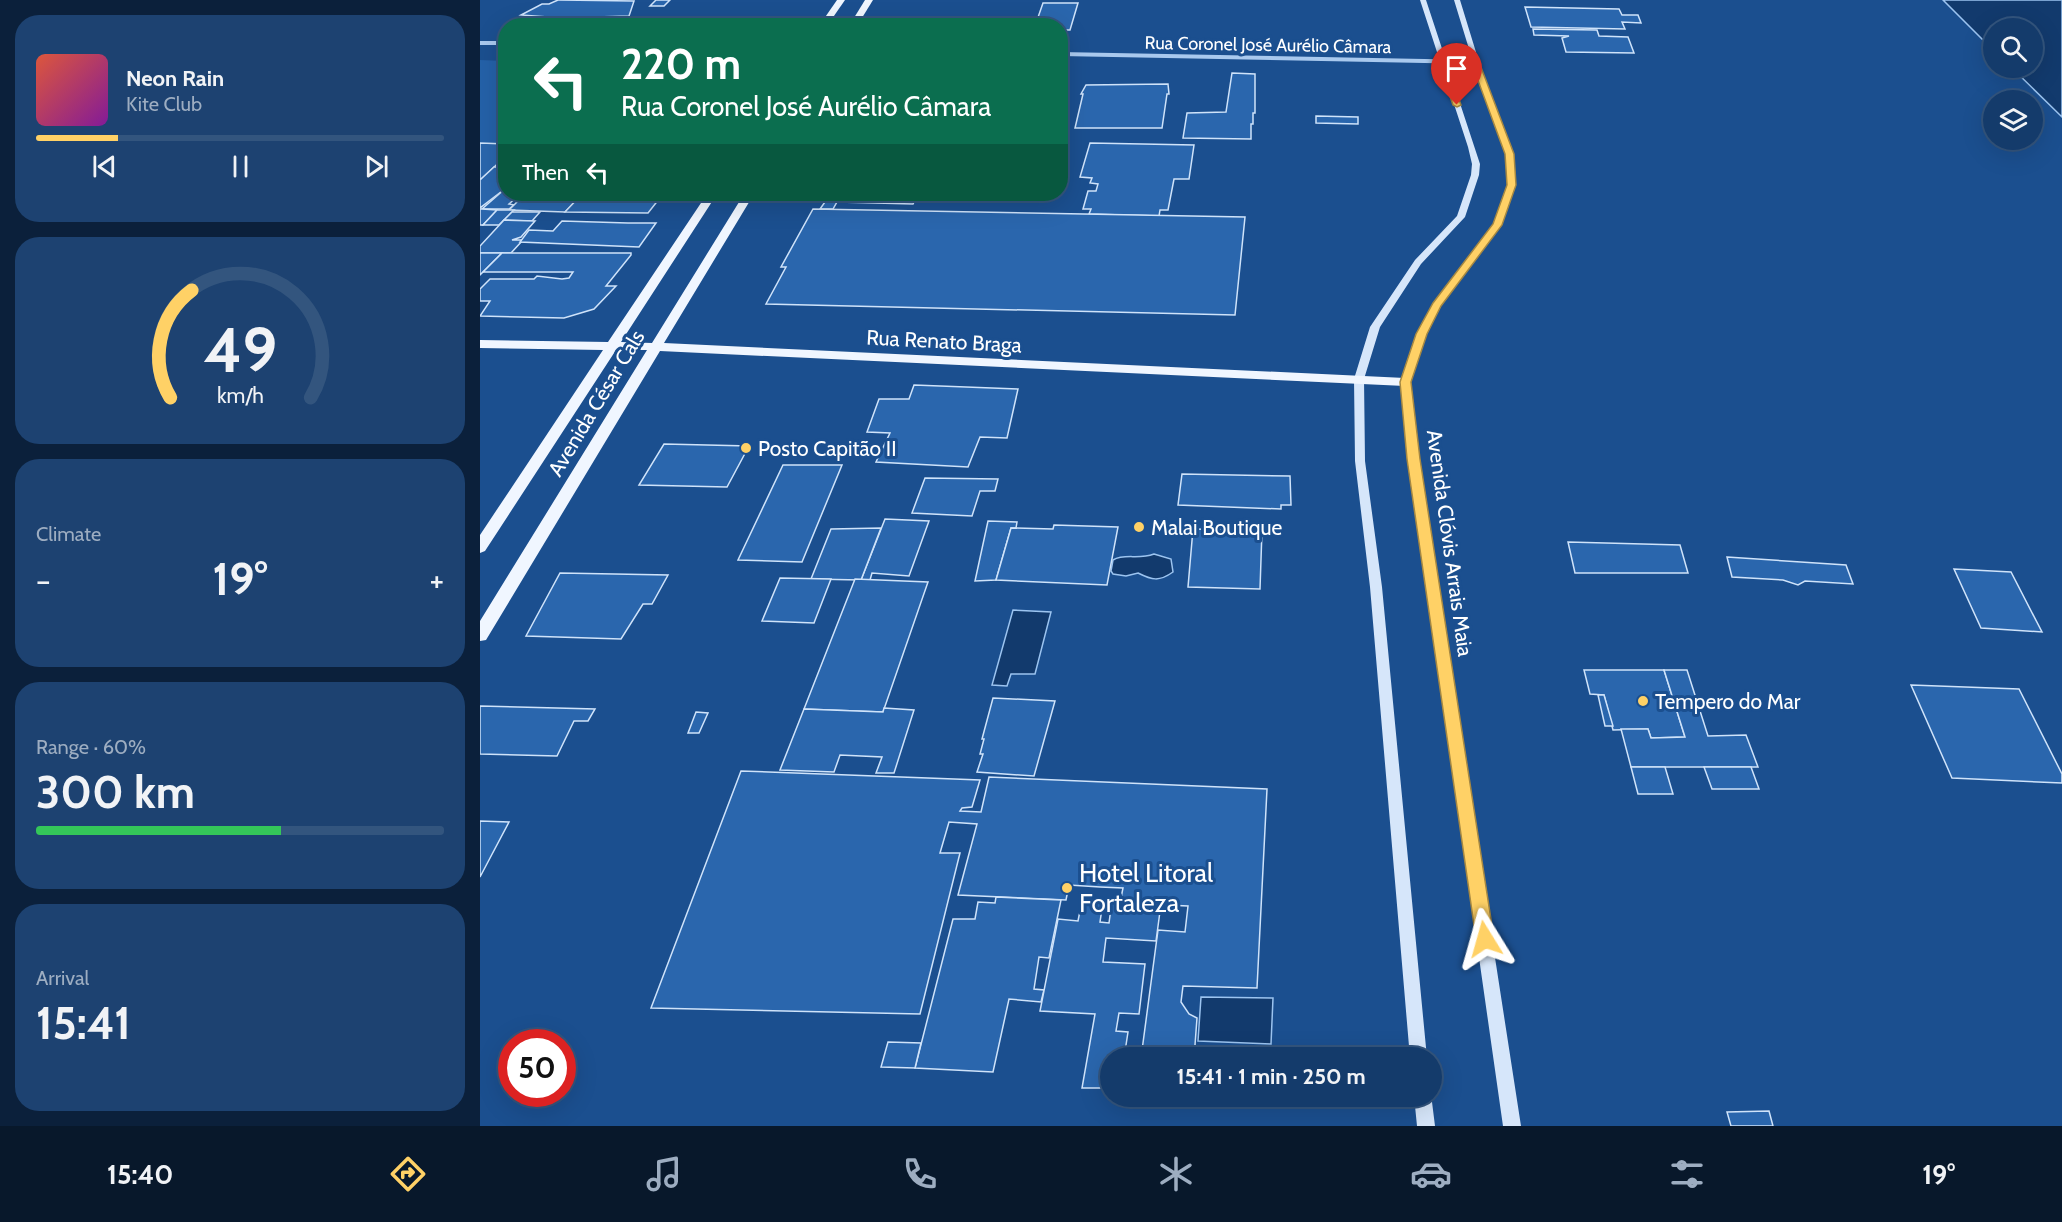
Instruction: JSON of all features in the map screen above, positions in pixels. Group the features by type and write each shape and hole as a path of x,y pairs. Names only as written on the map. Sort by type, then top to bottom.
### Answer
{"main road":[{"path":"828,18 840,0"},
{"path":"858,18 869,0"},
{"path":"1418,1047 1376,587 1360,461 1359,379 1375,327 1418,262 1461,217 1473,188 1476,164 1423,0"},
{"name":"Avenida Clóvis Arrais Maia","path":"1457,0 1476,62 1509,154 1512,185 1497,225 1436,306 1422,334 1405,382 1413,459 1512,1126"},
{"name":"Avenida César Cals","path":"480,547 707,201"},
{"name":"Avenida César Cals","path":"480,635 745,201"},
{"name":"Rua Renato Braga","path":"480,344 654,347 1405,382"},
{"path":"1424,1107 1426,1126"}],"street":[{"path":"480,43 498,44"},
{"name":"Rua Coronel José Aurélio Câmara","path":"1068,54 1476,62"}],"shaded area":[{"path":"1943,0 2062,0 2062,117 2043,98 2043,90 2034,90 2022,78 2043,78 2043,18 1983,18 1983,40"},
{"path":"480,60 498,61 498,143 480,143"},
{"path":"1154,554 1171,559 1173,572 1156,579 1138,573 1126,576 1113,574 1111,571 1113,560 1118,558"},
{"path":"1013,610 1051,612 1035,674 1011,674 1007,686 992,685"},
{"path":"1201,997 1273,998 1271,1044 1198,1041"}],"building":[{"path":"558,0 634,1 629,16 562,18 521,15 542,4"},
{"path":"656,0 670,0 664,6 650,6"},
{"path":"1043,3 1078,3 1070,30 1068,30 1068,18 1038,18"},
{"path":"1525,7 1619,9 1622,15 1638,15 1641,23 1622,22 1625,29 1531,27"},
{"path":"1533,29 1597,30 1599,36 1628,37 1634,53 1566,52 1562,38 1569,36 1534,35"},
{"path":"1232,73 1255,74 1255,113 1253,113 1253,124 1251,124 1251,139 1183,138 1187,113 1226,112"},
{"path":"1168,84 1169,94 1167,94 1162,128 1075,128 1083,94 1081,94 1086,85"},
{"path":"1316,116 1358,117 1358,124 1316,123"},
{"path":"480,143 498,144 498,163 480,180"},
{"path":"1090,143 1194,145 1189,179 1174,179 1168,210 1160,210 1159,216 1089,214 1091,209 1083,209 1088,191 1096,191 1098,184 1090,183 1092,178 1080,177"},
{"path":"494,167 498,167 498,194 480,208 480,180"},
{"path":"498,195 498,201 512,201 509,204 514,205 509,209 482,209"},
{"path":"518,201 575,201 565,212 509,210"},
{"path":"575,201 657,201 648,213 565,212"},
{"path":"793,201 914,201 913,204 837,202 833,209 820,209 825,202"},
{"path":"480,209 497,210 483,225 480,225"},
{"path":"813,209 1245,217 1235,315 766,304 786,267 781,267"},
{"path":"497,210 514,210 499,225 483,225"},
{"path":"512,212 540,212 532,221 504,220"},
{"path":"504,220 535,221 521,237 512,240 523,240 511,253 480,253 480,246"},
{"path":"562,221 656,223 639,247 520,242 529,230 553,231"},
{"path":"480,253 502,253 480,275"},
{"path":"502,253 631,253 631,255 606,286 616,286 594,309 564,318 480,316 490,301 480,301 480,289 490,279 534,279 537,276 562,279 569,278 573,272 483,272"},
{"path":"914,385 1018,389 1007,438 980,437 968,467 876,462 890,433 867,432 879,399 909,399"},
{"path":"664,444 749,446 727,487 639,485"},
{"path":"783,465 842,465 802,562 738,560"},
{"path":"1182,474 1290,476 1291,505 1281,505 1281,509 1178,505"},
{"path":"925,478 998,479 995,491 980,491 972,516 912,513"},
{"path":"885,519 929,521 909,576 872,573 870,580 861,580"},
{"path":"988,521 1017,522 1016,528 1011,528 996,580 975,581"},
{"path":"1054,525 1118,527 1107,585 996,580 1011,528 1053,529"},
{"path":"881,528 861,580 811,579 831,529"},
{"path":"1193,529 1262,530 1260,589 1188,587"},
{"path":"1568,542 1680,545 1688,573 1575,573"},
{"path":"1727,557 1846,565 1853,584 1805,581 1798,585 1783,580 1732,577"},
{"path":"1954,569 2011,572 2042,632 1981,628"},
{"path":"560,573 668,575 652,604 643,604 621,639 526,636"},
{"path":"780,578 831,579 814,623 762,621"},
{"path":"855,579 928,582 883,712 804,709"},
{"path":"1584,670 1664,670 1685,737 1651,738 1648,729 1613,730 1604,695 1590,694"},
{"path":"1664,670 1687,670 1708,736 1746,735 1758,767 1631,767 1621,729 1648,729 1651,738 1685,737"},
{"path":"1911,685 2019,689 2062,774 2062,783 1952,778"},
{"path":"1598,695 1604,695 1613,726 1605,726"},
{"path":"993,698 1055,701 1034,776 977,772 983,754 980,754 984,739 982,739"},
{"path":"480,706 595,709 588,721 574,721 557,756 480,754"},
{"path":"884,708 914,710 894,773 876,773 882,757 840,755 834,772 780,770 804,709 883,712"},
{"path":"696,712 708,713 699,733 688,733"},
{"path":"1631,767 1665,767 1673,794 1638,794"},
{"path":"1704,767 1751,767 1759,789 1712,789"},
{"path":"741,771 980,780 972,807 962,808 960,811 981,812 989,777 1267,789 1257,988 1183,986 1181,1002 1189,1014 1197,1018 1197,1047 1142,1047 1158,930 1185,932 1188,906 1120,903 1123,888 1069,885 1066,900 958,895 977,824 949,822 940,853 960,853 920,1014 651,1008"},
{"path":"480,821 509,822 480,877"},
{"path":"996,897 1061,900 1049,958 1039,957 1034,989 1044,990 1041,1002 1009,999 993,1072 915,1068 953,919 975,919 978,902 995,903"},
{"path":"1082,901 1103,902 1100,922 1109,923 1112,901 1161,904 1156,941 1106,938 1103,962 1145,964 1139,1014 1119,1013 1116,1031 1128,1032 1126,1047 1100,1047 1100,1088 1082,1088 1095,1014 1040,1011 1058,919 1078,921"},
{"path":"888,1042 921,1043 915,1068 881,1067"},
{"path":"1769,1111 1773,1126 1731,1126 1727,1112"}],"place":[{"name":"Posto Capitão II","path":"746,448"},
{"name":"Malai Boutique","path":"1139,527"},
{"name":"Tempero do Mar","path":"1643,701"},
{"name":"Hotel Litoral Fortaleza","path":"1067,888"}],"route":[{"path":"1457,105 1442,62 1476,62 1509,154 1512,185 1497,225 1436,306 1422,334 1405,382 1413,459 1485,939"}]}
